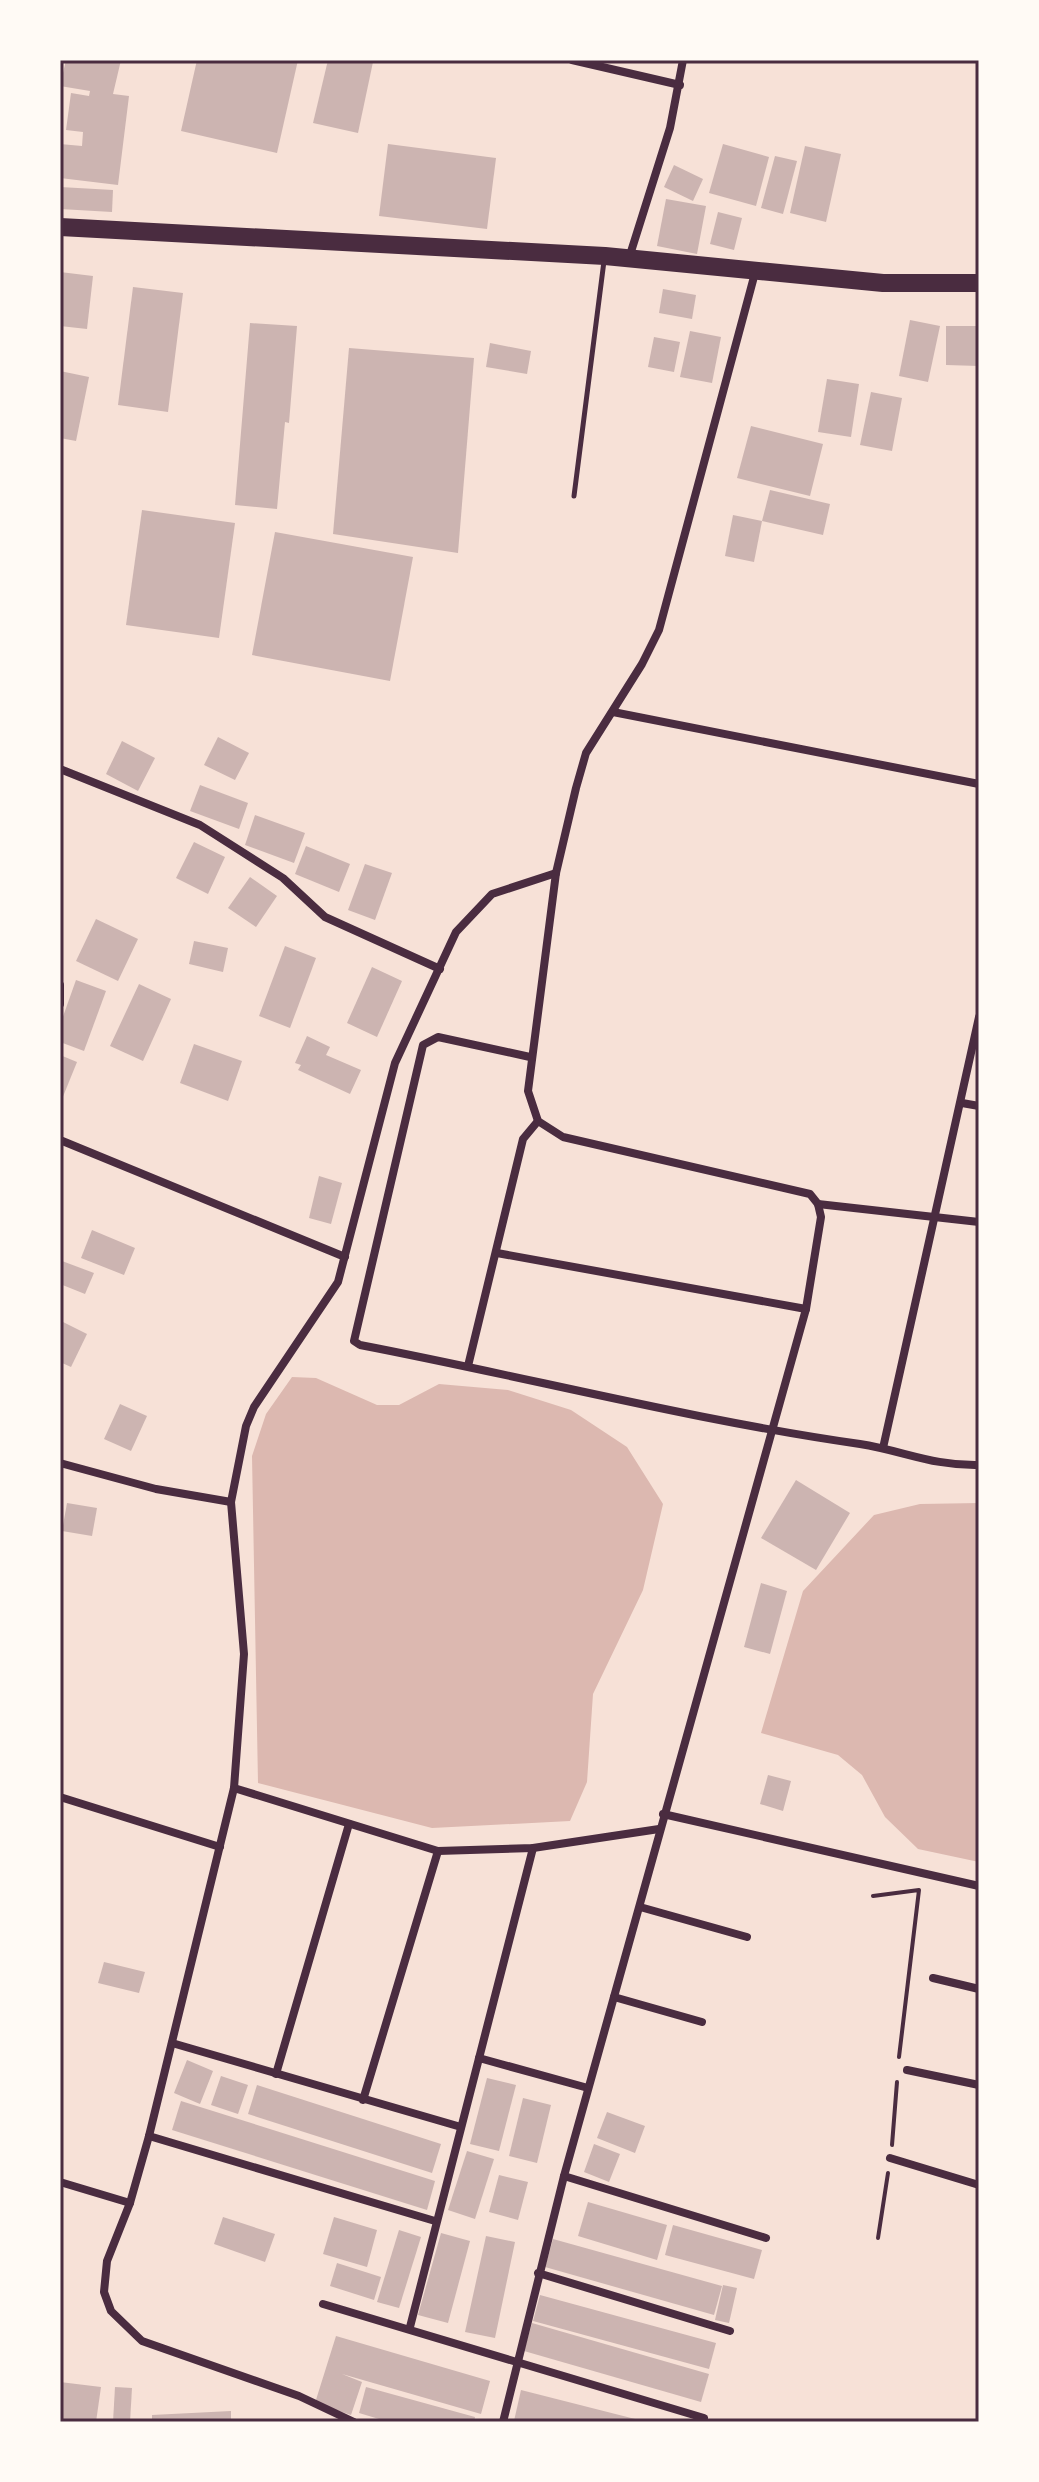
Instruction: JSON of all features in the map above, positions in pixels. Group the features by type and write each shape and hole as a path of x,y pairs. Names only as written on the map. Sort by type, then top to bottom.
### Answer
{"main road":[{"path":"60,227 605,256 755,273 883,283 979,283"}],"street":[{"path":"572,60 680,85"},
{"path":"629,259 680,85 683,60"},
{"path":"503,2422 564,2176 806,1309 821,1217 818,1204 810,1194 563,1137 538,1121 528,1091 556,873 586,753 659,630 755,273"},
{"path":"613,712 979,784"},
{"path":"60,769 200,825 283,878 325,917 440,969"},
{"path":"354,2422 299,2396 142,2341 111,2311 104,2292 107,2261 130,2203 149,2136 234,1788 244,1654 231,1502 246,1426 254,1407 338,1282 395,1063 456,932 492,894 556,873"},
{"path":"60,985 60,1004"},
{"path":"883,1448 937,1217 979,1017"},
{"path":"530,1057 438,1037 423,1045 353,1334 360,1345 773,1432 883,1448 929,1463 979,1465"},
{"path":"962,1103 979,1106"},
{"path":"468,1366 523,1139 538,1121"},
{"path":"60,1140 345,1257"},
{"path":"818,1204 979,1222"},
{"path":"497,1253 806,1309"},
{"path":"60,1463 156,1489 231,1502"},
{"path":"234,1788 438,1851 533,1848 659,1829"},
{"path":"60,1797 220,1847"},
{"path":"663,1814 979,1886"},
{"path":"276,2074 349,1824"},
{"path":"410,2327 533,1848"},
{"path":"363,2100 438,1851"},
{"path":"640,1907 747,1937"},
{"path":"933,1978 979,1989"},
{"path":"614,1997 702,2022"},
{"path":"172,2043 461,2127"},
{"path":"479,2058 588,2088"},
{"path":"907,2070 979,2085"},
{"path":"149,2136 435,2221"},
{"path":"890,2158 979,2185"},
{"path":"564,2176 766,2238"},
{"path":"60,2182 130,2203"},
{"path":"538,2273 730,2331"},
{"path":"323,2304 517,2359 704,2418"}],"lane":[{"path":"574,496 605,256"}],"path":[{"path":"873,1896 919,1890 904,1992 890,2158 878,2238"}],"shaded area":[{"path":"292,1377 316,1378 377,1405 399,1405 439,1384 508,1390 571,1410 627,1447 663,1504 643,1590 593,1694 587,1782 570,1821 432,1828 258,1783 252,1456 266,1414"},
{"path":"979,1503 979,1862 918,1849 885,1817 862,1775 838,1755 761,1733 803,1591 874,1515 920,1504"}],"building":[{"path":"66,60 121,60 113,94 129,96 118,185 60,178 60,144 82,146 83,132 66,130 71,93 89,96 90,91 60,86"},
{"path":"197,60 298,60 277,153 181,131"},
{"path":"328,60 373,62 358,133 313,123"},
{"path":"388,144 496,158 487,229 379,216"},
{"path":"723,144 769,157 756,206 709,193"},
{"path":"805,146 841,154 826,222 790,213"},
{"path":"775,156 797,161 783,214 761,208"},
{"path":"674,165 703,179 693,201 664,187"},
{"path":"60,187 113,190 112,212 60,209"},
{"path":"666,199 706,206 697,254 657,246"},
{"path":"718,212 742,218 734,250 710,244"},
{"path":"60,272 93,276 87,329 60,326"},
{"path":"133,287 183,293 168,412 118,405"},
{"path":"663,289 696,295 692,319 659,313"},
{"path":"910,320 940,326 928,382 899,376"},
{"path":"250,323 297,326 289,423 285,422 277,509 235,505"},
{"path":"946,326 979,326 979,366 946,365"},
{"path":"690,331 721,337 712,383 680,377"},
{"path":"654,337 680,342 674,372 648,367"},
{"path":"490,343 531,351 527,374 486,367"},
{"path":"349,348 474,358 458,553 333,534"},
{"path":"60,371 89,377 76,441 60,438"},
{"path":"827,379 859,384 851,437 818,432"},
{"path":"871,392 902,398 892,451 860,445"},
{"path":"751,426 823,444 810,496 737,478"},
{"path":"770,490 830,504 823,535 762,521"},
{"path":"142,510 235,523 219,638 126,625"},
{"path":"733,515 762,521 754,562 725,556"},
{"path":"275,532 413,557 390,681 252,655"},
{"path":"218,737 249,753 235,780 204,765"},
{"path":"122,741 155,758 138,791 106,774"},
{"path":"200,785 248,803 239,829 190,811"},
{"path":"255,815 305,833 294,863 245,845"},
{"path":"194,842 225,857 208,894 176,878"},
{"path":"306,846 350,864 339,892 295,874"},
{"path":"365,864 392,873 375,920 348,910"},
{"path":"250,877 277,896 256,927 228,908"},
{"path":"96,919 138,939 118,981 76,961"},
{"path":"194,941 228,948 223,972 189,964"},
{"path":"285,946 316,958 290,1028 259,1016"},
{"path":"372,967 402,981 377,1037 347,1023"},
{"path":"76,980 106,991 84,1051 60,1042 60,1025"},
{"path":"139,984 171,999 143,1061 110,1046"},
{"path":"307,1036 330,1047 326,1055 361,1070 350,1094 298,1070 301,1065 295,1063"},
{"path":"194,1044 242,1061 228,1101 180,1083"},
{"path":"60,1055 77,1062 60,1104"},
{"path":"319,1176 342,1183 331,1224 309,1218"},
{"path":"92,1230 135,1248 124,1275 81,1258"},
{"path":"62,1261 94,1273 85,1294 60,1284"},
{"path":"61,1321 87,1334 71,1367 60,1362"},
{"path":"120,1404 147,1416 131,1451 104,1439"},
{"path":"796,1480 850,1513 816,1570 761,1538"},
{"path":"67,1503 97,1508 92,1536 62,1531"},
{"path":"761,1583 787,1591 770,1654 744,1647"},
{"path":"768,1775 791,1781 783,1811 760,1804"},
{"path":"104,1962 145,1972 139,1993 98,1983"},
{"path":"187,2060 213,2071 200,2104 174,2093"},
{"path":"221,2076 248,2085 238,2114 211,2105"},
{"path":"487,2078 516,2085 499,2151 470,2144"},
{"path":"257,2085 441,2144 432,2173 248,2114"},
{"path":"523,2098 551,2105 537,2163 509,2156"},
{"path":"181,2101 435,2181 427,2210 172,2130"},
{"path":"607,2112 645,2126 635,2153 597,2138"},
{"path":"594,2144 620,2154 609,2182 584,2172"},
{"path":"467,2151 494,2159 475,2219 448,2210"},
{"path":"499,2175 528,2182 518,2220 489,2212"},
{"path":"588,2202 667,2225 657,2260 578,2236"},
{"path":"223,2217 275,2234 265,2262 214,2244"},
{"path":"334,2217 377,2230 367,2267 323,2254"},
{"path":"673,2225 762,2250 754,2279 665,2255"},
{"path":"399,2230 421,2237 399,2308 377,2302"},
{"path":"441,2233 470,2241 448,2323 418,2315"},
{"path":"486,2236 515,2242 495,2338 465,2332"},
{"path":"553,2239 722,2286 714,2315 545,2267"},
{"path":"337,2263 381,2277 374,2300 330,2286"},
{"path":"723,2285 737,2288 729,2323 715,2320"},
{"path":"540,2295 716,2343 709,2369 533,2321"},
{"path":"532,2323 709,2374 701,2402 524,2351"},
{"path":"336,2336 490,2381 481,2414 342,2374 362,2382 351,2415 315,2403"},
{"path":"60,2382 101,2387 96,2422 60,2422"},
{"path":"115,2387 132,2388 130,2422 113,2422"},
{"path":"366,2387 475,2417 474,2422 389,2422 359,2413"},
{"path":"521,2390 643,2421 643,2422 514,2421"},
{"path":"231,2411 231,2422 152,2422 152,2415"}]}
